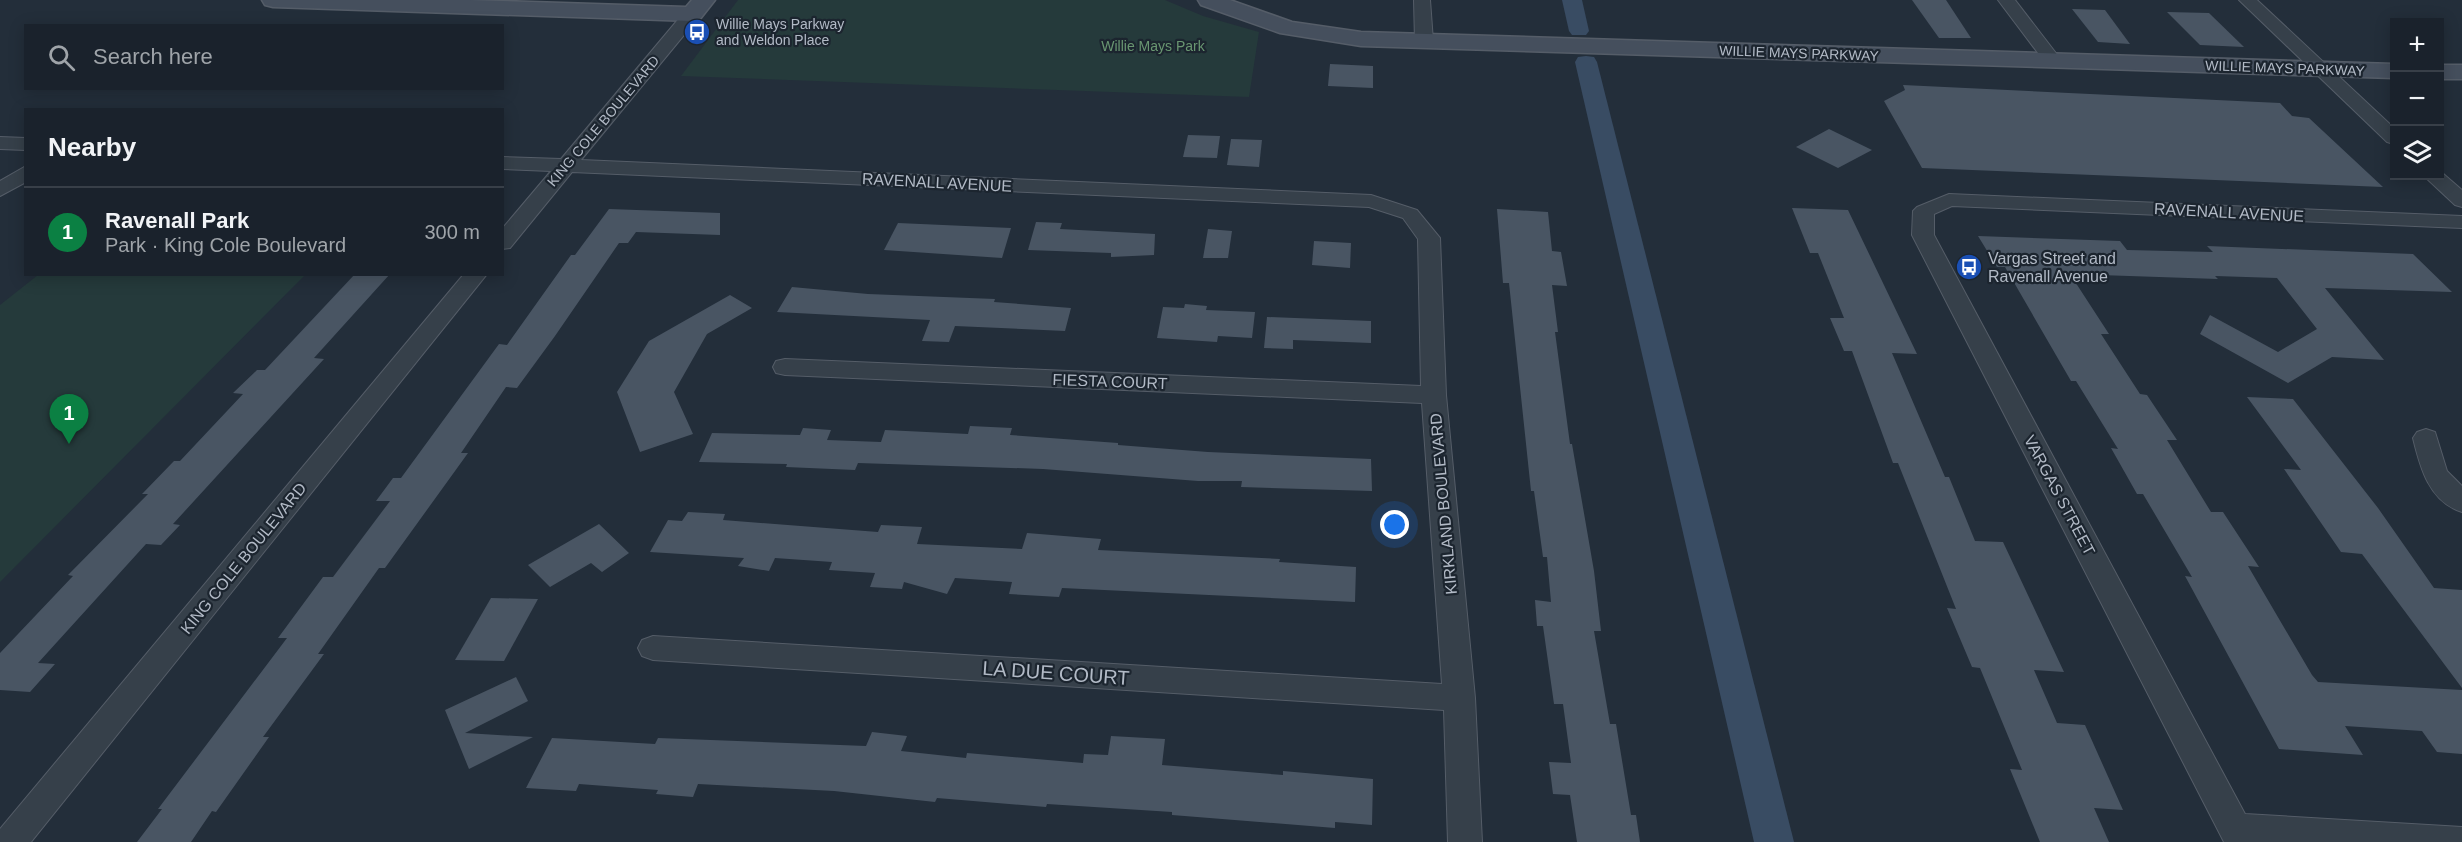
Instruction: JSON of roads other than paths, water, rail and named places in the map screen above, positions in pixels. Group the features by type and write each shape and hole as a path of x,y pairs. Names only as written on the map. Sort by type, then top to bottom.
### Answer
{"street":[{"path":"273,0 698,7"},
{"name":"WILLIE MAYS PARKWAY","path":"1209,0 1277,25 1325,35 1424,41 2390,71"},
{"path":"1422,0 1424,41"},
{"path":"2006,0 2053,61"},
{"path":"2247,0 2390,134"},
{"name":"KING COLE BOULEVARD","path":"504,241 698,7"},
{"path":"2444,72 2462,72"},
{"path":"0,143 24,144"},
{"name":"RAVENALL AVENUE","path":"504,163 1371,201"},
{"path":"0,190 24,173"},
{"path":"2438,180 2462,201"},
{"name":"VARGAS STREET","path":"1995,201 1949,200 1924,210 1923,235 2238,835"},
{"name":"KIRKLAND BOULEVARD","path":"1371,201 1410,214 1429,238 1434,395 1459,698 1465,842"},
{"name":"RAVENALL AVENUE","path":"1995,201 2462,222"},
{"name":"KING COLE BOULEVARD","path":"10,842 474,276"},
{"name":"FIESTA COURT","path":"785,367 1434,395"},
{"path":"2426,438 2435,475 2462,502"},
{"name":"LA DUE COURT","path":"653,648 1459,698"},
{"path":"2238,835 2462,842"}],"waterway":[{"path":"1572,0 1579,31"},
{"path":"1586,62 1774,842"}],"place":[{"name":"Willie Mays Parkway and Weldon Place","path":"697,32"},
{"name":"Vargas Street and Ravenall Avenue","path":"1969,267"},
{"name":"Ravenall Park","path":"69,444"}],"park label":[{"name":"Willie Mays Park","path":"1153,46"}]}
